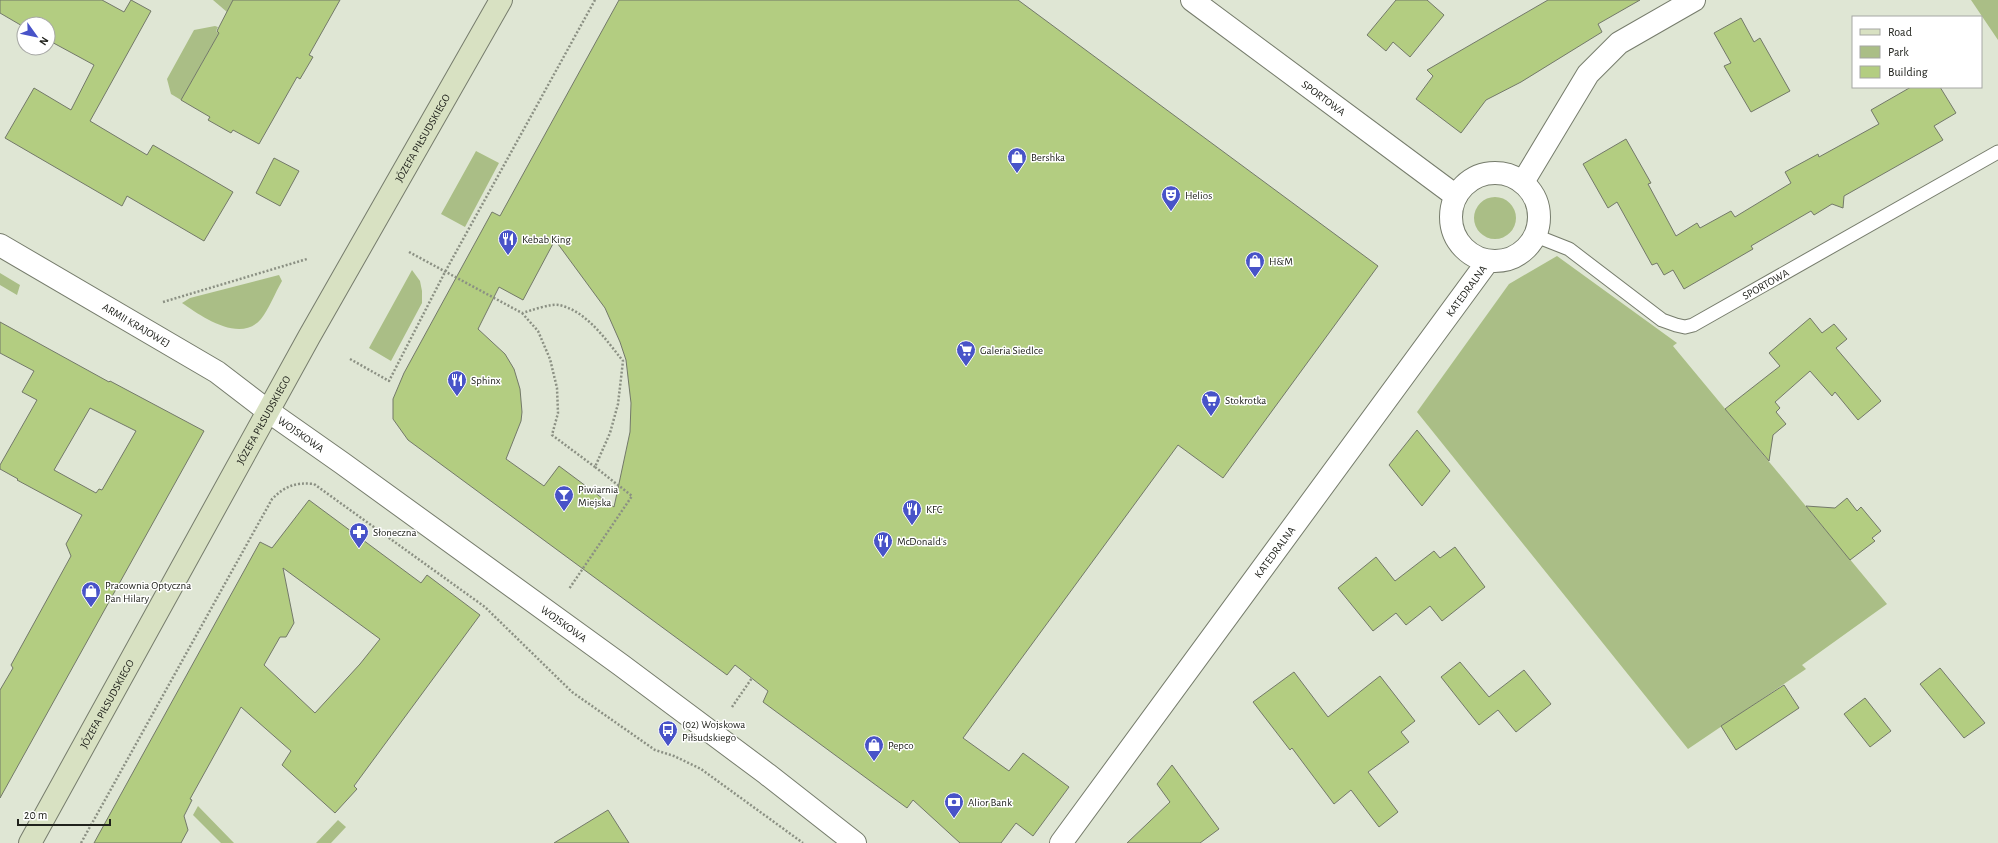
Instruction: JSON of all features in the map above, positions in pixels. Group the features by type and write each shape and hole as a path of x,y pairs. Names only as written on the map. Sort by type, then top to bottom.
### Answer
{"main road":[{"name":"JÓZEFA PIŁSUDSKIEGO","path":"30,843 268,411 501,0"}],"street":[{"name":"SPORTOWA","path":"1192,0 1456,196"},
{"path":"1523,182 1588,74 1619,43 1694,0"},
{"path":"1486,173 1499,173 1512,176 1523,182 1532,192 1537,205 1539,218 1536,236 1521,252 1511,258 1500,261 1488,261 1474,256 1463,248 1455,237 1451,223 1451,209 1456,196 1464,185 1474,178 1486,173"},
{"name":"ARMII KRAJOWEJ","path":"0,245 217,372 268,411"},
{"name":"KATEDRALNA","path":"1061,843 1488,261"},
{"name":"WOJSKOWA","path":"268,411 627,670 767,774 855,843"}],"lane":[{"name":"SPORTOWA","path":"1536,236 1568,249 1662,320 1685,326 1693,325 1998,152"}],"path":[{"path":"350,359 389,381 445,272 595,0"},
{"path":"409,252 522,313 538,331 552,366 557,388 558,414 552,435 632,496 569,589"},
{"path":"163,302 307,259"},
{"path":"522,313 558,305 581,315 603,336 623,361 618,404 610,433 595,467"},
{"path":"81,843 272,499 282,489 302,483 314,484 485,607 572,692 655,750 674,756 701,769 803,843"},
{"path":"732,707 752,678"}],"green space":[{"path":"213,0 238,0 232,10 229,8 227,12"},
{"path":"1971,0 1998,0 1998,40 1982,16"},
{"path":"215,26 218,27 216,31 219,33 181,100 171,94 167,79 194,30"},
{"path":"476,151 499,163 465,227 441,214"},
{"path":"1495,197 1510,203 1516,218 1510,233 1495,239 1480,233 1474,218 1480,203"},
{"path":"1557,256 1677,343 1673,346 1887,604 1802,665 1806,669 1688,749 1417,412 1509,284"},
{"path":"412,270 420,281 422,303 391,361 369,348"},
{"path":"0,273 20,285 17,295 0,285"},
{"path":"279,275 282,281 264,315 252,326 242,329 221,325 199,314 182,303 190,298"},
{"path":"198,806 234,843 221,843 193,815"},
{"path":"338,820 346,827 331,843 316,843"}],"building":[{"path":"0,0 102,0 124,12 131,0 151,11 90,121 147,155 153,145 233,192 204,241 127,196 122,206 5,138 34,88 71,110 94,65 56,44 56,16 16,16 16,22 0,13"},
{"path":"233,0 340,0 309,55 313,57 300,79 297,77 259,144 233,130 231,133 208,120 210,117 181,100 219,33 217,31"},
{"name":"Galeria Siedlce","path":"619,0 1018,0 1378,266 1223,478 1178,445 963,738 1009,771 1023,753 1069,787 1033,836 1016,823 1001,843 960,843 913,800 907,808 763,702 768,691 735,665 727,675 408,440 393,419 393,399 404,373 492,212 500,216","holes":["555,240 605,308 626,360 631,403 630,432 614,507 559,466 544,486 506,459 521,421 522,412 520,389 514,369 505,354 478,329 499,287 523,300"]},
{"path":"1396,0 1427,0 1444,15 1410,57 1393,42 1386,51 1367,35"},
{"path":"1548,0 1640,0 1598,24 1602,32 1521,82 1486,100 1461,133 1416,99 1433,76 1427,70"},
{"path":"1741,18 1754,42 1760,38 1790,91 1751,112 1724,66 1731,63 1714,33"},
{"path":"1909,88 1941,88 1956,113 1934,126 1943,140 1844,196 1843,208 1832,204 1814,215 1811,211 1751,246 1753,249 1684,289 1673,270 1664,275 1657,263 1652,265 1617,202 1608,208 1583,164 1626,139 1651,183 1648,184 1676,236 1697,223 1700,228 1731,211 1735,217 1791,183 1785,172 1818,154 1819,157 1879,124 1871,110"},
{"path":"274,158 299,171 280,206 256,193"},
{"path":"1810,318 1822,333 1834,324 1847,339 1836,348 1881,401 1858,420 1835,392 1832,396 1810,371 1775,402 1780,408 1776,412 1786,424 1773,435 1769,461 1725,409 1780,366 1769,353"},
{"path":"0,322 109,382 110,381 204,431 0,798 0,690 13,668 11,665 71,556 66,544 82,515 17,480 18,479 0,469 0,465 37,400 22,392 34,371 0,353","holes":["90,408 136,431 102,490 99,489 96,493 54,470"]},
{"path":"1417,430 1450,471 1422,506 1389,465"},
{"path":"1847,498 1857,511 1861,507 1881,531 1872,538 1875,541 1850,560 1806,506 1835,508"},
{"path":"309,500 421,583 427,575 480,615 354,786 357,789 335,813 282,765 291,751 241,707 190,799 192,800 184,816 188,830 181,843 94,843 260,542 272,548","holes":["283,568 380,639 360,664 315,713 264,665 280,637 286,637 294,623"]},
{"path":"1455,547 1485,587 1442,621 1430,606 1406,625 1396,613 1373,631 1338,588 1376,557 1395,581 1434,551 1440,558"},
{"path":"1460,662 1489,697 1524,670 1551,704 1516,732 1498,710 1479,725 1441,677"},
{"path":"1940,668 1985,723 1964,738 1920,684"},
{"path":"1294,672 1328,717 1380,676 1415,721 1401,732 1409,742 1368,772 1398,812 1379,827 1351,790 1334,804 1292,748 1290,750 1253,702"},
{"path":"1784,685 1799,708 1736,750 1721,726"},
{"path":"1865,698 1891,731 1870,747 1844,714"},
{"path":"1172,765 1219,829 1200,843 1127,843 1170,802 1157,784"},
{"path":"608,810 629,843 554,843"}],"place":[{"name":"Bershka","path":"1017,174"},
{"name":"Helios","path":"1171,212"},
{"name":"Kebab King","path":"508,256"},
{"name":"H&M","path":"1255,278"},
{"name":"Galeria Siedlce","path":"966,367"},
{"name":"Sphinx","path":"457,397"},
{"name":"Stokrotka","path":"1211,417"},
{"name":"Piwiarnia Miejska","path":"564,512"},
{"name":"KFC","path":"912,526"},
{"name":"Słoneczna","path":"359,549"},
{"name":"McDonald's","path":"883,558"},
{"name":"Pracownia Optyczna Pan Hilary","path":"91,608"},
{"name":"(02) Wojskowa Piłsudskiego","path":"668,747"},
{"name":"Pepco","path":"874,762"},
{"name":"Alior Bank","path":"954,819"}]}
